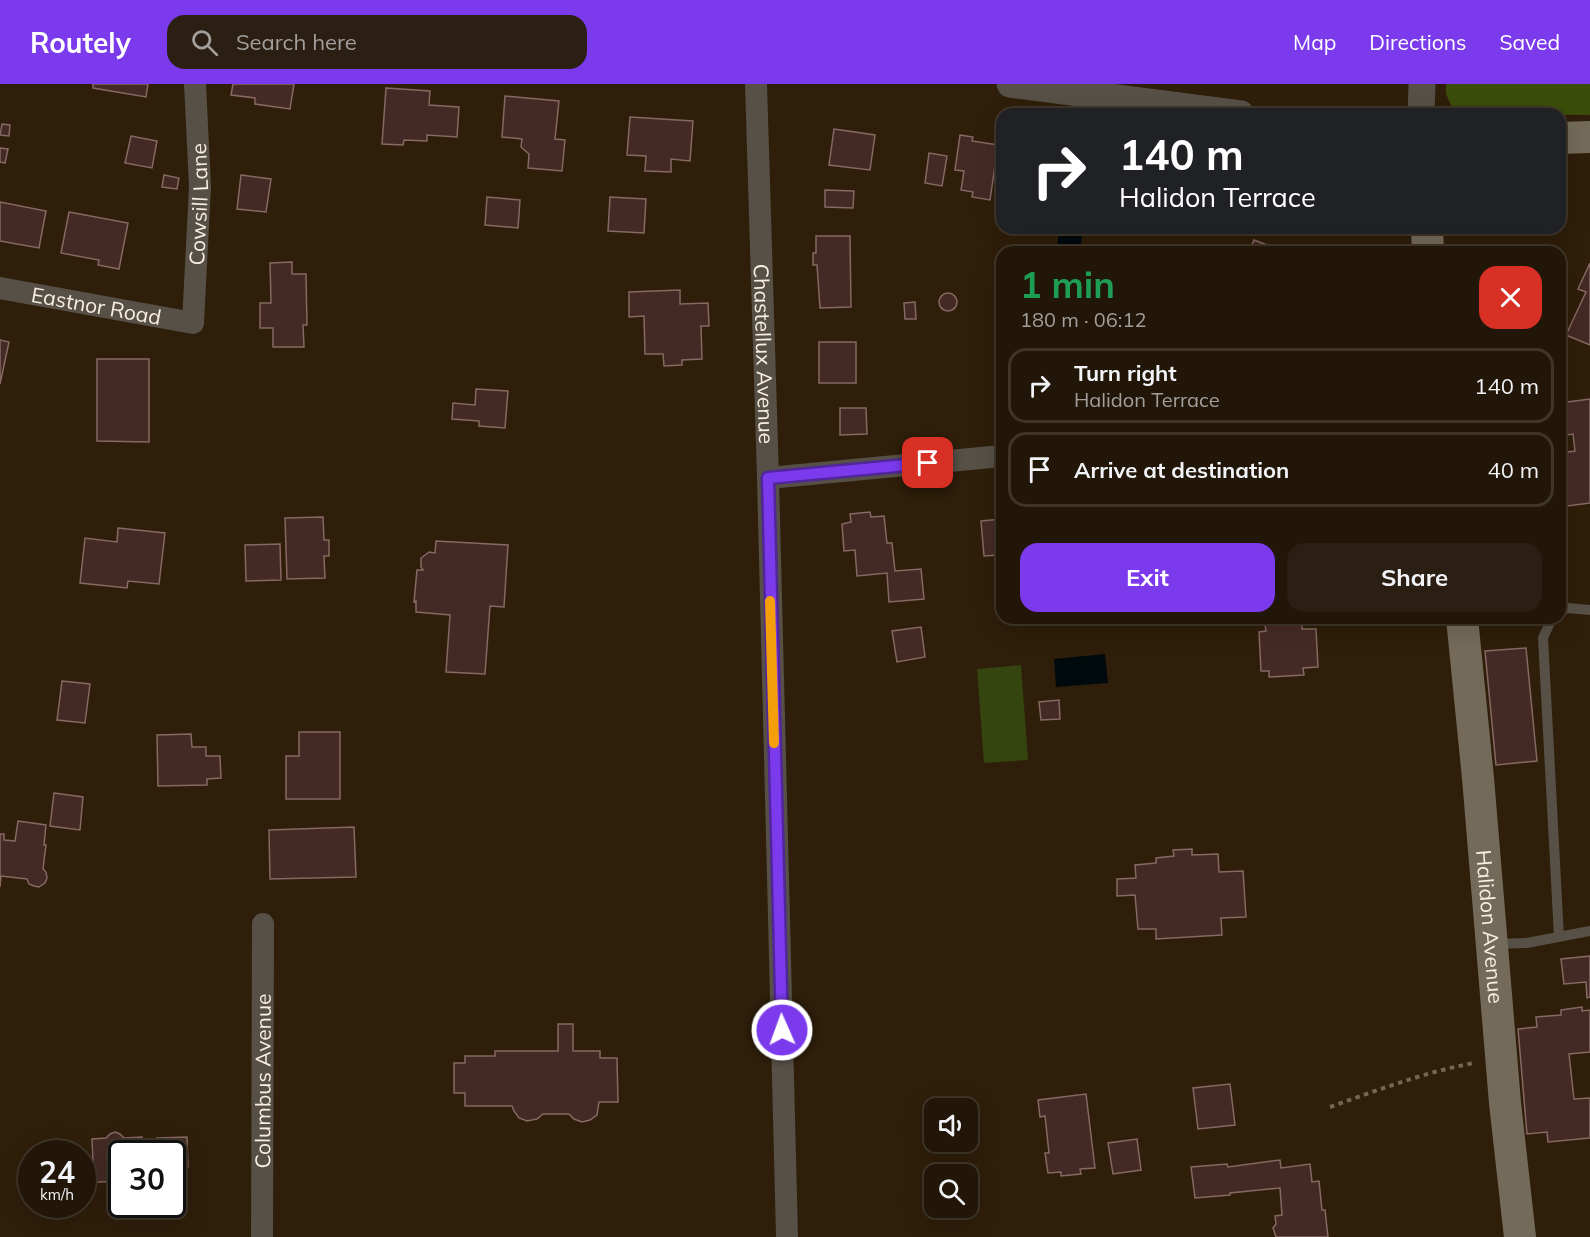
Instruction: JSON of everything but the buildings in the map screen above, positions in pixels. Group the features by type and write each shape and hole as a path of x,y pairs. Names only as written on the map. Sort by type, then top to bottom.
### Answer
{"main road":[{"path":"1566,138 1590,137"},
{"name":"Halidon Avenue","path":"1463,624 1501,1058 1520,1237"}],"street":[{"name":"Cowsill Lane","path":"193,323 200,187 195,84"},
{"name":"Chastellux Avenue","path":"756,84 787,1237"},
{"path":"1010,84 1195,108"},
{"path":"1421,108 1422,84"},
{"name":"Eastnor Road","path":"0,288 193,323"},
{"path":"768,478 996,456"},
{"name":"Columbus Avenue","path":"262,1237 263,924"}],"lane":[{"path":"1566,609 1590,610"},
{"path":"1550,624 1544,638 1559,937"},
{"path":"1491,945 1527,943 1590,931"}],"path":[{"path":"1330,1107 1454,1066 1501,1058"}],"green space":[{"path":"1446,84 1590,84 1590,115 1566,115 1566,108 1452,108 1446,94"},
{"path":"1021,665 1028,760 984,763 977,669"}],"shaded area":[{"path":"1058,234 1082,234 1081,246 1057,246"},
{"path":"1105,654 1108,683 1056,687 1054,659"}],"slow traffic":[{"path":"770,601 774,743"}],"route":[{"path":"782,1030 768,478 928,463"}]}
